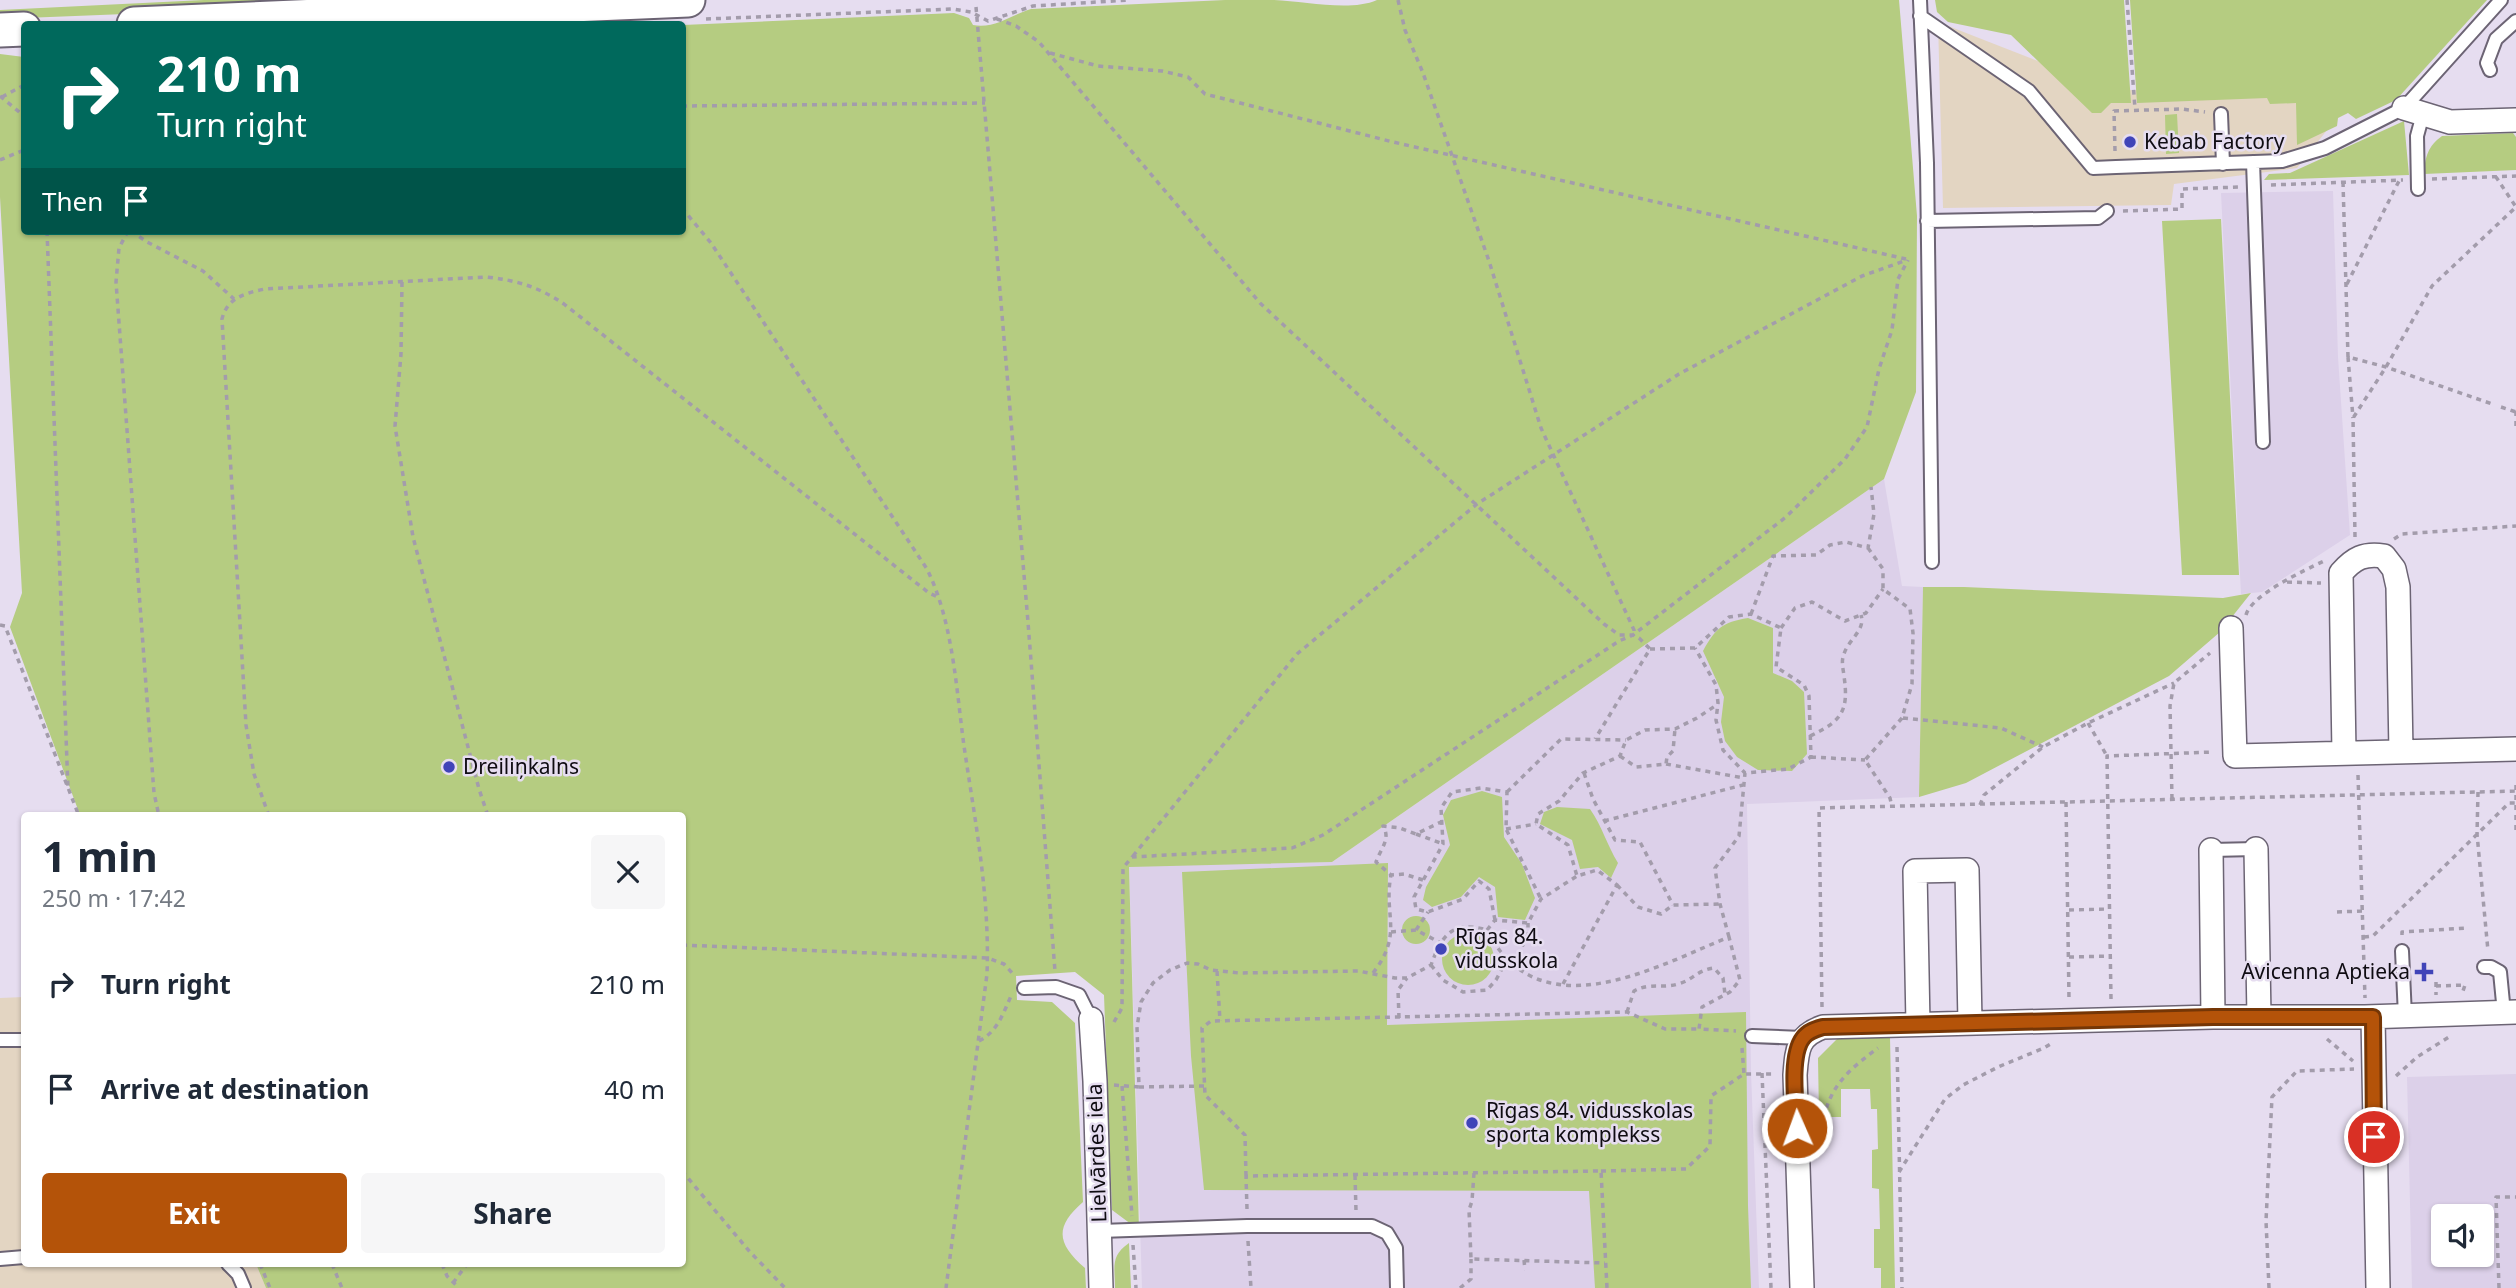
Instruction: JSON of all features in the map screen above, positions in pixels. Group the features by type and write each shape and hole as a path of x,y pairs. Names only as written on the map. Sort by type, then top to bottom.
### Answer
{"main road":[{"path":"255,21 697,10"},
{"path":"0,30 21,29"}],"street":[{"path":"2414,111 2450,122 2516,120"},
{"path":"2344,753 2341,573 2351,561 2368,554 2384,556 2394,569 2398,587 2401,752"},
{"path":"2231,628 2235,756 2516,749"},
{"path":"2256,849 2259,1017"},
{"path":"2211,850 2213,1017"},
{"path":"1903,1028 1914,871 1967,870 1970,1023"},
{"path":"1801,1288 1795,1075 1802,1038 1811,1031 1823,1027 1903,1028 1970,1023 2503,1013"},
{"path":"2369,1017 2378,1288"},
{"name":"Lielvārdes iela","path":"1091,1019 1101,1288"}],"lane":[{"path":"1920,0 1928,260 1932,562"},
{"path":"1920,16 2029,91 2092,167 2116,167 2282,161 2325,148 2414,111 2501,0"},
{"path":"2490,70 2487,63 2496,39 2516,21"},
{"path":"2414,111 2417,184"},
{"path":"2221,114 2223,164"},
{"path":"2253,162 2263,442"},
{"path":"1927,221 2098,218 2107,211"},
{"path":"2211,850 2256,849"},
{"path":"2402,951 2405,1016"},
{"path":"2487,967 2500,972 2503,1013"},
{"path":"1024,988 1056,987 1079,995 1091,1019"},
{"path":"1745,1037 1802,1038"},
{"path":"0,1040 21,1040"},
{"path":"1100,1231 1247,1226 1372,1226 1387,1233 1396,1248 1397,1288"},
{"path":"0,1259 21,1257"},
{"path":"231,1267 238,1273 244,1288"}],"path":[{"path":"697,10 953,9 971,12 988,21 1032,6 1129,0"},
{"path":"1398,0 1405,30 1423,73 1489,261 1552,455 1634,630 1633,635"},
{"path":"2127,0 2135,109"},
{"path":"976,7 1056,987"},
{"path":"997,19 1016,26 1039,42 1260,303 1604,624 1619,635 1633,635 1650,649 1695,648 1729,617 1751,614 1781,628"},
{"path":"1048,52 1098,66 1162,71 1188,77 1205,94 1450,155 1909,260 1928,260"},
{"path":"21,86 0,97 21,114"},
{"path":"686,106 985,103"},
{"path":"2116,167 2114,111 2182,109 2221,114"},
{"path":"2346,285 2417,146"},
{"path":"0,160 21,152"},
{"path":"2107,211 2182,209 2182,189 2343,181 2417,184 2516,176"},
{"path":"2353,418 2386,367 2432,286 2516,207 2496,177"},
{"path":"2343,181 2348,357 2353,418 2355,544"},
{"path":"686,213 710,243 926,569 940,598 952,660 982,869 989,940 979,1041 946,1288"},
{"path":"47,235 68,789"},
{"path":"127,235 119,248 116,282 154,793 158,812"},
{"path":"136,235 203,271 234,299"},
{"path":"1094,1057 1122,1008 1123,869 1297,654 1477,503 1679,374 1862,276 1909,260"},
{"path":"1132,857 1292,848 1322,835 1619,641 1633,635 1786,517 1845,460 1867,427 1879,369 1892,330 1898,279 1909,260"},
{"path":"268,812 254,774 246,725 222,319 226,308 234,299 247,292 486,277 510,279 532,285 547,293 929,593 940,598"},
{"path":"402,282 401,354 395,426 411,525 487,812"},
{"path":"2348,357 2386,367 2495,405"},
{"path":"2501,407 2516,412 2516,426"},
{"path":"1868,548 1874,514 1871,487"},
{"path":"2384,556 2391,542 2402,534 2516,526"},
{"path":"1751,614 1773,556 1816,555 1830,545 1846,542 1868,548 1883,569 1883,589 1866,613 1845,621 1812,602 1794,608 1781,628 1776,667 1804,685 1809,696 1811,757"},
{"path":"2285,582 2330,583"},
{"path":"1865,760 1902,718 1912,684 1913,634 1910,609 1883,589"},
{"path":"1810,736 1839,720 1845,708 1843,656 1861,624 1861,615"},
{"path":"0,625 5,626 77,812"},
{"path":"1695,648 1716,685 1716,720 1723,750 1745,775"},
{"path":"1595,739 1650,649"},
{"path":"1980,805 1983,795 2043,747 2088,723 2174,684"},
{"path":"1541,899 1506,829 1507,792 1561,739 1626,740 1645,730 1675,729 1698,718 1718,703"},
{"path":"1902,718 2001,728 2043,747"},
{"path":"2088,723 2107,756 2111,1020"},
{"path":"1665,764 1673,751 1675,729"},
{"path":"1536,824 1538,814 1559,801 1583,773 1620,756 1626,740"},
{"path":"2107,756 2220,751 2235,756"},
{"path":"2344,753 2357,766 2369,1017"},
{"path":"1620,756 1636,766 1665,764 1745,775 1788,769 1811,757 1865,760"},
{"path":"1865,760 1890,798 1892,807"},
{"path":"1583,773 1615,840 1640,842 1673,905"},
{"path":"1699,1029 1702,1007 1725,994 1740,980 1720,904 1715,868 1739,836 1745,775"},
{"path":"1604,821 1743,785"},
{"path":"1487,930 1494,920 1489,889 1479,881 1463,900 1428,912 1416,909 1414,897 1443,844 1441,808 1452,792 1481,788 1507,792"},
{"path":"1823,1027 1819,808 2516,789 2516,834"},
{"path":"2478,792 2477,834 2487,967"},
{"path":"1899,1172 1945,1099 1963,1085 2044,1048 2060,1037 2068,1021 2066,802"},
{"path":"2364,937 2373,936 2509,803 2515,803"},
{"path":"1416,834 1441,822"},
{"path":"1506,829 1536,824 1568,845 1577,876"},
{"path":"1423,880 1404,874 1391,875 1376,862 1388,834 1383,826 1400,828 1443,844"},
{"path":"1515,965 1528,932 1528,923 1541,899 1577,876 1597,870 1617,885 1638,907 1661,914 1673,905 1720,904"},
{"path":"1372,974 1388,949 1391,932 1391,875"},
{"path":"1563,984 1617,885"},
{"path":"2068,910 2109,909"},
{"path":"2337,912 2363,911"},
{"path":"1416,930 1428,912"},
{"path":"1494,920 1528,923"},
{"path":"1399,1018 1398,990 1407,978 1431,965 1439,942 1445,935 1459,929 1473,926 1487,930 1502,953 1535,978 1591,986 1626,979 1729,937"},
{"path":"2402,951 2402,932 2467,928"},
{"path":"1391,932 1416,930 1439,942"},
{"path":"686,945 988,958 1004,964 1024,988"},
{"path":"2069,957 2110,956"},
{"path":"1139,1087 1137,1027 1141,1002 1153,983 1170,970 1187,963 1217,971 1358,971 1407,978"},
{"path":"1431,965 1443,980 1463,992 1487,990 1503,967 1515,965"},
{"path":"1627,1012 1634,991 1643,986 1681,984 1703,969 1714,968 1723,978 1725,994"},
{"path":"1217,971 1220,1021"},
{"path":"2436,986 2465,985 2465,991 2447,991"},
{"path":"979,1041 992,1032 1000,1021 1012,994 1017,989 1024,988"},
{"path":"2457,995 2467,995"},
{"path":"1251,1288 1245,1135 1205,1095 1202,1028 1211,1021 1627,1012 1665,1029 1699,1029 1745,1037 1744,1074"},
{"path":"2373,1090 2398,1074 2417,1057 2503,1013"},
{"path":"2269,1288 2266,1221 2272,1097 2297,1071 2363,1069 2312,1029 2305,1017"},
{"path":"1902,1288 1899,1172 1903,1028"},
{"path":"1816,1133 1841,1080 1853,1066 1903,1028"},
{"path":"1762,1073 1771,1288"},
{"path":"1246,1176 1686,1169 1710,1146 1711,1096 1744,1074 1795,1075"},
{"path":"1095,1081 1139,1087 1205,1086"},
{"path":"1122,1086 1136,1288"},
{"path":"1601,1171 1606,1288"},
{"path":"1460,1288 1471,1279 1469,1210 1474,1172"},
{"path":"1355,1175 1356,1225"},
{"path":"686,1176 750,1252 785,1288"},
{"path":"2499,1288 2496,1197 2516,1196"},
{"path":"1471,1259 1605,1263"},
{"path":"1524,1260 1525,1270"},
{"path":"261,1267 270,1288"},
{"path":"333,1267 342,1288"},
{"path":"444,1267 459,1288"},
{"path":"453,1283 465,1267"}],"shaded area":[{"path":"1938,22 2112,90 2358,91 2297,168 2174,184 2171,205 1943,208"},
{"path":"2333,191 2338,357 2350,535 2262,592 2241,594 2221,193"},
{"name":"Rīgas 84. vidusskola","path":"1884,479 1902,586 1923,587 1919,797 1747,804 1751,1072 1759,1288 1142,1288 1129,866 1332,862"},
{"path":"21,997 21,1267 257,1267 266,1288 0,1288 0,998"},
{"path":"2516,1074 2516,1288 2412,1288 2407,1077"}],"green space":[{"path":"204,0 472,0 0,19 0,10"},
{"path":"1225,0 1274,0 1340,6 1377,0 1899,0 1917,216 1916,392 1884,479 1332,862 1129,867 1139,1230 1112,1210 1104,995 1075,972 1016,976 1017,1000 1052,1002 1075,1023 1083,1202 1067,1219 1063,1235 1069,1251 1085,1268 1086,1288 266,1288 257,1267 686,1267 686,812 79,812 10,627 22,593 0,197 0,54 21,57 21,235 686,235 686,25 954,13 969,18 973,25 981,26 1031,9"},
{"path":"1935,0 2124,0 2131,103 2111,103 2101,113 2092,113 2011,35 1948,22 1937,12"},
{"path":"2130,0 2487,0 2396,100 2356,119 2348,113 2338,118 2337,126 2297,145 2296,103 2270,104 2267,98 2137,103"},
{"path":"2177,114 2179,153 2166,154 2165,115"},
{"path":"2404,121 2409,175 2264,180 2269,174 2290,173"},
{"path":"2513,133 2516,137 2516,170 2424,174 2428,152 2442,136"},
{"path":"2221,219 2239,575 2182,575 2162,221"},
{"path":"1923,587 2223,598 2251,593 2220,632 2169,676 1966,783 1919,797"},
{"path":"1748,618 1773,628 1773,673 1792,681 1804,692 1807,754 1792,771 1758,770 1737,757 1725,741 1721,722 1724,697 1703,651 1720,628"},
{"path":"1482,791 1502,797 1504,837 1522,864 1535,898 1525,920 1498,917 1495,887 1479,877 1461,897 1432,907 1423,900 1426,887 1450,845 1443,815 1451,800"},
{"path":"1557,807 1590,809 1618,863 1611,878 1598,867 1580,869 1572,840 1540,824 1544,812"},
{"name":"Rīgas 84. vidusskolas sporta komplekss","path":"1388,863 1387,1025 1746,1012 1751,1288 1595,1288 1589,1191 1204,1190 1191,1056 1182,872"},
{"path":"1416,916 1426,920 1430,930 1426,940 1416,944 1406,940 1402,930 1406,920"},
{"path":"1468,933 1478,935 1486,941 1492,949 1492,969 1486,977 1478,983 1468,985 1458,983 1450,977 1444,969 1442,959 1444,949 1450,941 1458,935"},
{"path":"1890,1037 1895,1288 1881,1288 1881,1268 1874,1268 1874,1229 1880,1229 1879,1189 1872,1188 1872,1150 1878,1149 1877,1109 1871,1109 1870,1089 1841,1089 1841,1117 1819,1117 1818,1058 1837,1039"},
{"path":"1129,1243 1131,1288 1115,1288 1116,1257"}],"place":[{"name":"Kebab Factory","path":"2130,142"},
{"name":"Dreiliņkalns","path":"449,767"},
{"name":"Rīgas 84. vidusskola","path":"1441,949"},
{"name":"Avicenna Aptieka","path":"2424,972"},
{"name":"Rīgas 84. vidusskolas sporta komplekss","path":"1472,1123"}],"route":[{"path":"1797,1128 1797,1054 1802,1038 1823,1027 2213,1017 2373,1017 2374,1137"}]}
